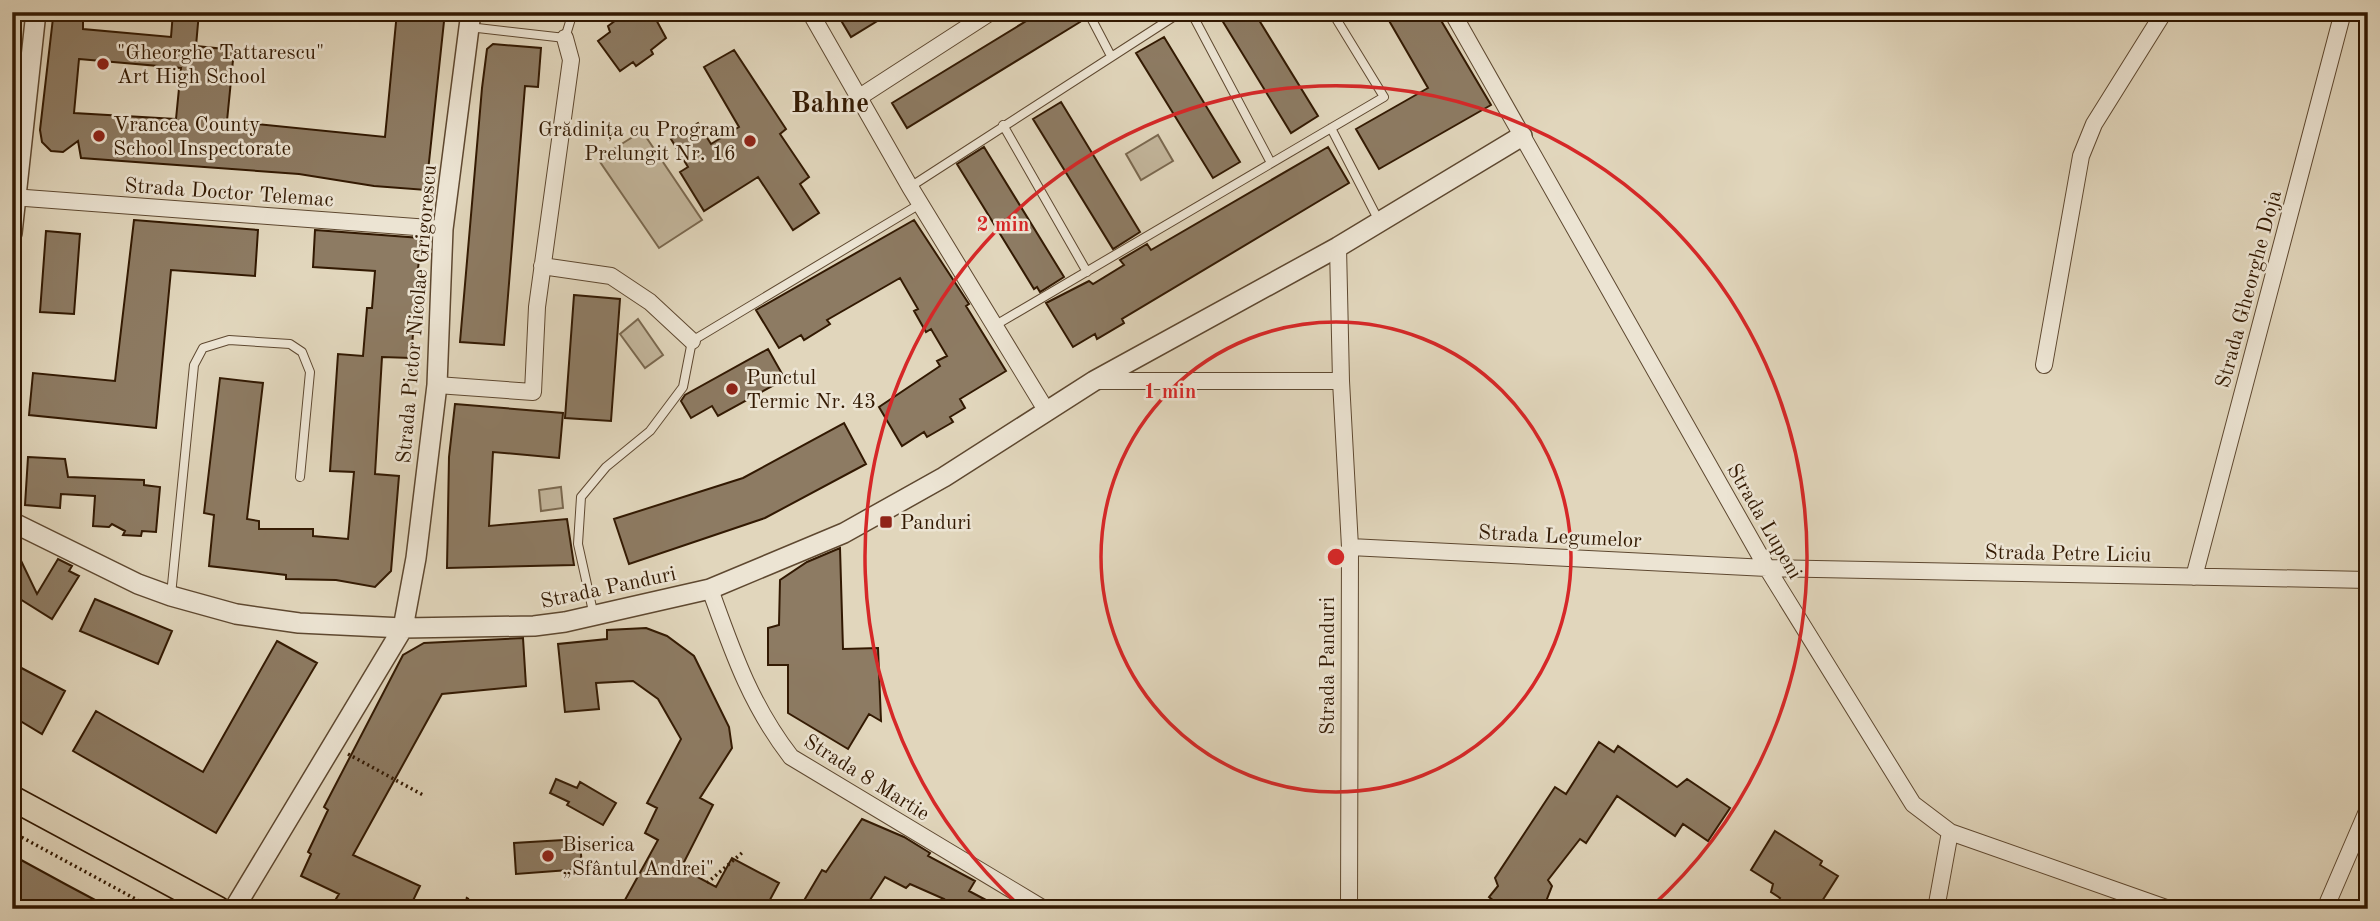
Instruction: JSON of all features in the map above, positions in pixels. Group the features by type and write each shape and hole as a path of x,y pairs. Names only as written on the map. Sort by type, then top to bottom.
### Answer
{"main road":[{"path":"12,798 218,909"}],"street":[{"path":"12,233 36,12"},
{"path":"810,12 920,204 1046,410"},
{"path":"858,98 991,12"},
{"name":"Strada Lupeni","path":"1452,12 1767,568 1893,776 1913,804 1950,832 2169,909"},
{"path":"2044,365 2081,156 2094,124 2164,12"},
{"name":"Strada Gheorghe Doja","path":"2194,577 2343,12"},
{"name":"Strada Pictor Nicolae Grigorescu","path":"234,909 403,628 416,558 437,385 443,229 470,20"},
{"path":"437,385 533,392 542,266 571,60 565,38"},
{"name":"Strada Panduri","path":"12,522 138,584 171,596 236,614 299,624 403,628 534,626 594,616 710,589 844,533 944,477 1046,410 1338,247 1522,135"},
{"name":"Strada Doctor Telemac","path":"15,197 443,229"},
{"name":"Strada Panduri","path":"1338,247 1341,381 1350,547 1349,909"},
{"path":"542,266 611,276 650,302 692,341"},
{"path":"1094,382 1341,381"},
{"name":"Strada Legumelor","path":"1350,547 1767,568"},
{"name":"Strada Petre Liciu","path":"1767,568 2368,580"},
{"name":"Strada 8 Martie","path":"710,589 746,687 773,734 790,757 1044,909"},
{"path":"2325,909 2368,809"},
{"path":"1936,909 1950,832"}],"lane":[{"path":"470,20 565,38 573,12"},
{"path":"1088,12 1111,56"},
{"path":"910,187 1181,12"},
{"path":"1191,12 1271,163"},
{"path":"994,326 1384,97 1332,12"},
{"path":"1003,125 1087,272"},
{"path":"1331,128 1379,221"},
{"path":"594,616 578,544 580,497 606,467 650,430 683,387 692,341 920,204"},
{"path":"171,596 194,365 203,348 229,340 290,345 302,352 310,372 300,477"}],"path":[{"path":"332,745 423,795"},
{"path":"12,832 154,909"},
{"path":"707,883 743,852"},
{"path":"462,909 469,895"}],"shaded area":[{"path":"642,131 702,220 659,248 598,159"},
{"path":"1158,135 1173,161 1141,180 1126,154"},
{"path":"638,319 663,355 645,368 620,334"},
{"path":"561,487 563,508 541,511 539,490"}],"building":[{"path":"173,12 199,12 196,46 234,50 227,121 385,137 397,12 445,12 426,190 374,186 299,174 81,158 78,141 63,152 51,151 42,142 40,130 53,18 83,21 83,29 171,37","holes":["79,59 181,68 176,119 74,113"]},
{"path":"627,12 634,15 652,12 666,38 651,50 653,54 636,66 633,62 620,71 598,41 610,32 608,26"},
{"path":"836,12 892,12 851,37"},
{"path":"1041,12 1074,12 1080,22 907,128 892,103"},
{"path":"1217,12 1254,12 1318,116 1291,133"},
{"path":"1384,12 1436,12 1491,105 1379,169 1356,129 1428,88"},
{"path":"1164,37 1240,162 1213,178 1136,53"},
{"path":"493,44 541,48 538,87 525,86 504,345 460,342 482,88 487,49"},
{"name":"Grădinița cu Program Prelungit Nr. 16","path":"734,50 786,129 780,134 809,177 800,184 819,213 793,230 758,177 704,211 680,172 688,167 671,139 698,123 711,144 739,127 704,67"},
{"path":"1061,102 1140,232 1113,249 1033,119"},
{"path":"984,147 1064,277 1040,292 1037,287 1034,289 957,164"},
{"path":"1328,147 1349,183 1122,319 1124,323 1097,339 1095,334 1073,347 1046,303 1089,281 1093,284 1124,265 1120,260 1147,244 1151,250"},
{"path":"134,220 258,230 255,276 171,270 156,428 29,415 33,373 115,381"},
{"path":"914,220 969,304 966,306 1006,371 960,399 965,408 950,417 953,422 927,437 924,432 902,446 879,407 940,366 937,361 947,356 931,329 926,332 914,311 918,309 900,278 827,320 830,324 804,340 801,335 779,348 756,310"},
{"path":"315,230 421,238 414,311 419,312 417,334 413,334 411,358 382,357 375,474 399,476 391,571 375,587 336,580 286,579 286,575 209,566 214,515 204,513 220,378 263,383 247,519 259,521 259,529 313,529 313,536 348,539 354,472 330,471 338,354 363,356 367,308 372,308 375,271 313,267"},
{"path":"46,231 80,234 74,314 40,312"},
{"path":"574,295 620,299 611,421 565,418"},
{"name":"Punctul Termic Nr. 43","path":"768,349 785,379 718,416 712,406 691,418 681,401 685,395"},
{"path":"455,404 563,413 559,458 493,452 489,526 567,519 574,565 447,568 449,457"},
{"path":"844,423 866,464 765,518 629,564 614,519 743,478"},
{"path":"28,457 65,459 68,477 144,480 144,485 160,487 156,532 142,531 141,536 123,535 125,531 112,524 109,527 93,526 95,496 61,494 60,508 25,505"},
{"path":"12,542 37,594 58,559 72,566 69,571 79,576 52,619 12,594"},
{"path":"840,548 843,649 878,648 881,721 869,714 848,749 788,713 788,665 768,665 768,628 779,625 780,580 807,562"},
{"path":"95,599 172,631 158,664 80,631"},
{"path":"646,628 667,636 694,656 729,727 732,748 700,798 713,805 681,868 716,887 732,858 779,883 765,909 620,909 658,840 645,833 657,808 647,803 681,739 658,699 633,681 596,683 599,709 565,712 558,644 607,639 607,630"},
{"path":"523,638 526,686 442,694 353,855 420,886 409,909 354,909 336,899 339,894 301,876 311,854 308,852 328,810 324,807 403,655 424,643"},
{"path":"277,641 317,663 216,833 73,751 96,711 203,772"},
{"path":"12,663 65,691 42,734 12,716"},
{"path":"1599,742 1614,752 1618,746 1677,787 1687,779 1730,808 1708,841 1683,824 1675,836 1617,796 1586,843 1580,839 1548,880 1552,886 1543,909 1504,909 1489,897 1498,886 1495,878 1555,787 1566,794"},
{"path":"556,779 577,788 580,782 616,803 603,825 567,805 569,802 550,793"},
{"path":"862,819 904,837 930,853 928,856 975,881 969,891 1003,909 938,909 944,899 910,884 906,888 885,877 864,909 799,909 822,870 826,872"},
{"path":"1775,831 1822,861 1820,865 1838,876 1817,909 1773,909 1780,898 1771,892 1773,884 1751,870"},
{"name":"Biserica „Sfântul Andrei\"","path":"580,839 582,869 516,874 514,843"},
{"path":"12,855 67,885 112,909 12,909"}],"place":[{"name":"\"Gheorghe Tattarescu\" Art High School","path":"103,64"},
{"name":"Vrancea County School Inspectorate","path":"99,136"},
{"name":"Grădinița cu Program Prelungit Nr. 16","path":"750,141"},
{"name":"Punctul Termic Nr. 43","path":"732,389"},
{"name":"Panduri","path":"886,522"},
{"name":"Biserica „Sfântul Andrei\"","path":"548,856"}],"district":[{"name":"Bahne","path":"830,102"}]}
